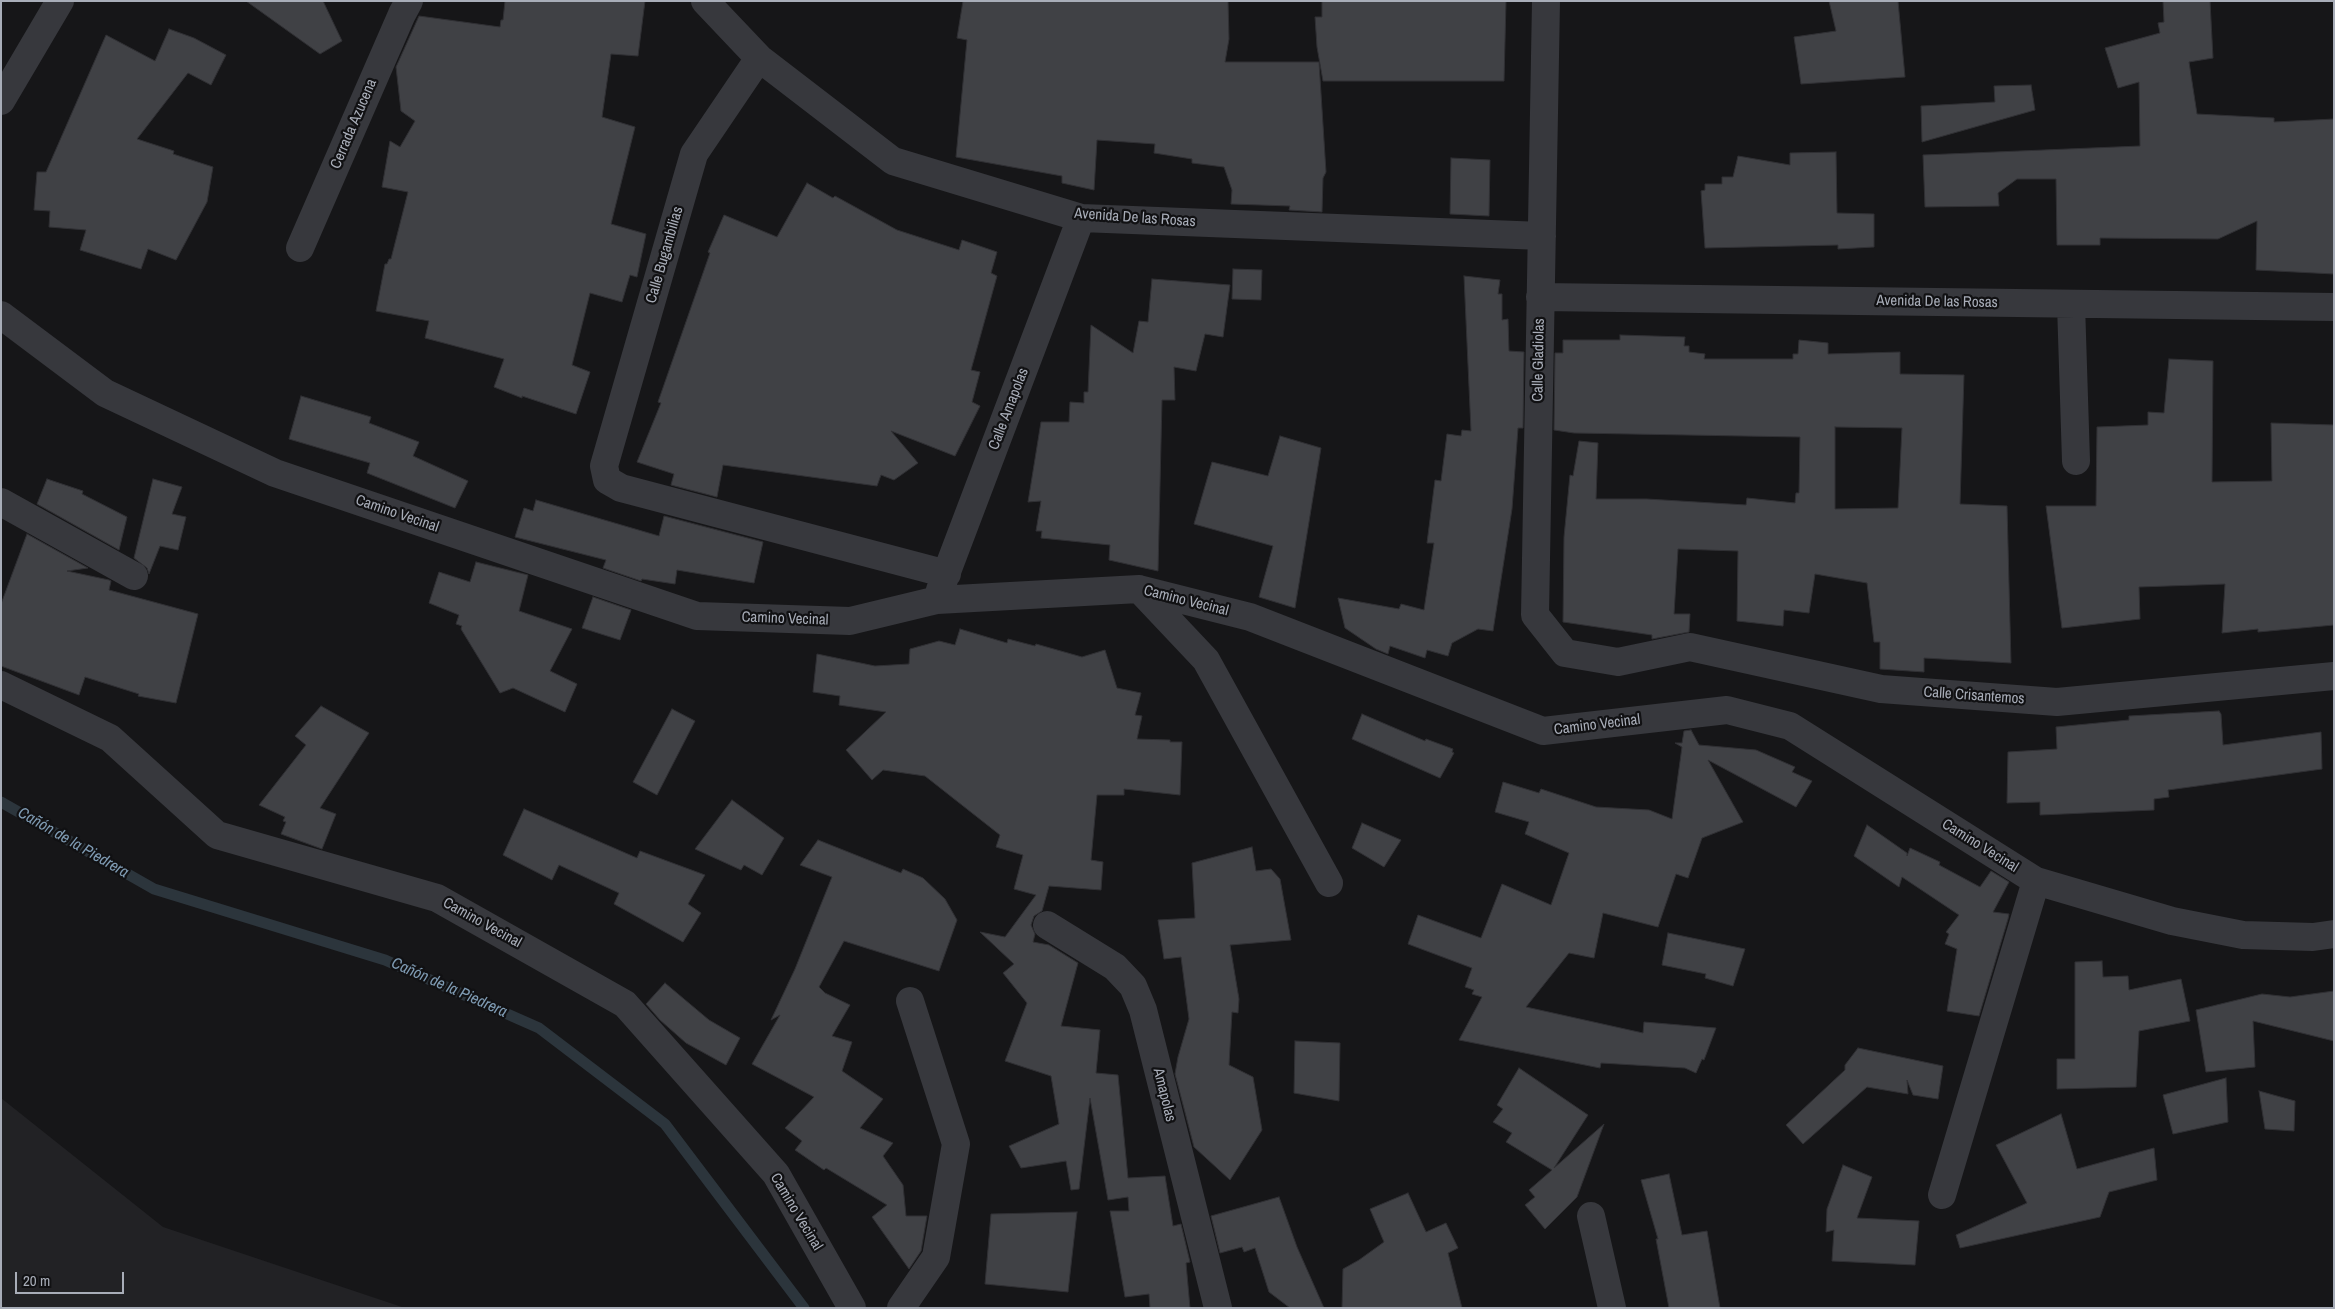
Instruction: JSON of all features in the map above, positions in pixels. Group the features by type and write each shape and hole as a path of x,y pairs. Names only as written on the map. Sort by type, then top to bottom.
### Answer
{"street":[{"path":"1,101 60,1"},
{"name":"Avenida De las Rosas","path":"705,1 759,58 892,161 1081,218 1542,236"},
{"name":"Calle Gladiolas","path":"1546,1 1535,615 1564,653 1618,662"},
{"name":"Cerrada Azucena","path":"300,248 399,5"},
{"name":"Calle Bugambilias","path":"759,58 694,154 604,466 607,480 621,488 947,574"},
{"name":"Calle Amapolas","path":"937,600 1081,218"},
{"name":"Avenida De las Rosas","path":"1540,297 2334,307"},
{"path":"2071,304 2076,461"},
{"name":"Camino Vecinal","path":"1,315 105,393 275,473 697,616 850,621 937,600 1139,589 1250,617 1543,731 1727,710 1790,726 2036,882 2172,921 2243,935 2313,937 2334,934"},
{"path":"1,502 134,576"},
{"path":"1139,589 1206,660 1329,883"},
{"name":"Calle Crisantemos","path":"1618,662 1690,647 1881,689 2057,702 2334,676"},
{"name":"Camino Vecinal","path":"1,685 110,738 217,835 436,898 626,1004 776,1174 852,1308"},
{"path":"1942,1195 2036,882"},
{"name":"Amapolas","path":"1047,925 1115,967 1133,986 1143,1010 1218,1308"},
{"path":"901,1308 936,1258 956,1144 910,1001"},
{"path":"1591,1216 1612,1308"}],"shaded area":[{"path":"1,1098 163,1227 405,1308 1,1308"}],"building":[{"path":"246,1 323,1 342,41 320,54"},
{"path":"505,1 645,1 638,56 611,54 602,117 635,127 611,224 646,234 637,277 630,275 622,302 590,293 572,365 590,372 576,414 522,396 522,398 494,387 504,359 425,338 429,321 376,311 385,264 391,259 408,192 382,187 390,141 400,147 415,121 401,111 396,67 419,16 500,27 501,20 503,20"},
{"path":"963,1 1228,1 1229,39 1225,62 1319,62 1326,172 1323,178 1322,212 1289,210 1290,206 1231,204 1232,190 1224,167 1192,163 1192,159 1154,153 1155,144 1097,140 1094,190 1062,183 1062,176 956,157 967,40 957,38"},
{"path":"1322,1 1506,1 1504,81 1323,81 1317,47 1315,17 1322,17"},
{"path":"1829,1 1898,1 1905,77 1801,84 1794,37 1836,31"},
{"path":"2163,1 2210,1 2213,58 2189,62 2197,114 2274,118 2274,122 2334,119 2334,274 2256,270 2257,221 2218,239 2100,238 2100,245 2057,245 2056,179 2017,179 1998,193 1999,206 1925,207 1923,155 2140,146 2139,82 2118,88 2105,48 2160,33 2158,23 2164,22"},
{"path":"169,29 194,38 226,55 211,85 188,73 137,139 174,151 173,154 213,167 207,202 176,260 148,249 141,269 80,250 86,230 49,227 50,211 34,210 37,172 46,172 106,35 155,61"},
{"path":"2031,85 2035,110 1922,142 1921,106 1995,102 1994,86"},
{"path":"1836,152 1837,213 1874,214 1874,247 1838,249 1838,245 1705,248 1701,191 1705,190 1705,184 1722,184 1722,177 1733,177 1738,156 1790,165 1790,153"},
{"path":"1451,158 1490,160 1489,216 1450,214"},
{"path":"807,183 897,230 959,250 962,240 997,252 991,273 997,276 971,370 980,372 972,402 980,406 955,456 891,431 918,463 894,480 881,475 877,486 723,465 717,497 671,485 674,474 637,462 661,403 658,402 710,253 708,252 724,215 777,237"},
{"path":"1233,269 1262,270 1261,300 1232,299"},
{"path":"1464,276 1500,280 1498,294 1502,294 1502,320 1508,319 1509,351 1524,352 1523,428 1518,428 1512,509 1493,631 1478,629 1452,643 1448,656 1427,650 1425,658 1390,646 1388,654 1376,649 1345,628 1338,598 1399,609 1401,604 1424,610 1434,543 1427,543 1435,480 1441,481 1447,434 1461,436 1462,430 1471,431"},
{"path":"1152,279 1230,285 1223,337 1205,334 1196,371 1174,367 1175,400 1162,400 1158,571 1109,560 1110,545 1041,538 1042,531 1036,531 1041,501 1028,502 1041,422 1069,422 1070,402 1084,403 1084,392 1088,392 1091,325 1133,353 1139,321 1148,322"},
{"path":"1620,335 1685,337 1684,346 1689,346 1689,352 1705,354 1704,359 1793,359 1793,354 1798,354 1799,340 1828,343 1828,354 1900,352 1900,374 1964,375 1960,504 2007,506 2011,663 1924,658 1924,672 1880,669 1880,642 1874,642 1867,583 1815,574 1809,613 1784,610 1783,626 1737,621 1738,551 1678,549 1674,614 1690,614 1689,632 1652,639 1652,635 1563,622 1564,537 1570,475 1573,476 1579,441 1598,443 1596,499 1647,499 1746,505 1747,498 1795,503 1796,493 1799,493 1800,437 1574,433 1554,430 1555,353 1563,353 1563,340 1620,340","holes":["1835,427 1902,428 1898,508 1835,509"]},
{"path":"2169,359 2213,361 2212,482 2272,481 2271,423 2334,425 2334,625 2258,632 2258,629 2222,633 2225,584 2139,587 2140,619 2062,628 2046,506 2096,506 2097,427 2148,425 2148,412 2164,413"},
{"path":"301,396 371,417 369,423 419,442 413,456 468,481 455,508 367,473 370,463 289,439"},
{"path":"1280,436 1321,448 1295,608 1259,597 1273,546 1194,524 1212,462 1268,476"},
{"path":"47,479 83,491 82,494 127,517 119,550 37,504"},
{"path":"153,479 182,487 172,514 186,517 178,550 160,546 149,574 147,568 134,558"},
{"path":"536,500 659,536 664,516 763,542 754,583 677,570 675,584 642,579 641,581 603,568 606,560 515,537 524,508 533,511"},
{"path":"27,534 88,568 67,571 109,580 111,581 109,590 198,614 176,703 138,696 139,694 85,677 79,695 1,666 1,604"},
{"path":"476,562 528,575 519,611 572,629 550,671 577,684 565,712 513,688 500,693 461,629 462,626 456,624 459,615 429,603 439,572 470,582"},
{"path":"593,597 631,610 620,640 582,628"},
{"path":"960,629 1007,643 1008,639 1035,646 1036,644 1082,657 1105,650 1117,688 1141,693 1135,715 1142,716 1137,739 1182,742 1180,795 1124,789 1124,795 1097,795 1091,860 1103,862 1101,890 1049,886 1042,911 1034,916 1031,925 1035,934 1033,942 1049,945 1078,963 1061,1026 1100,1030 1096,1073 1118,1075 1128,1178 1165,1176 1173,1226 1181,1224 1190,1262 1186,1263 1190,1308 1150,1308 1149,1294 1125,1297 1110,1211 1129,1211 1128,1197 1108,1200 1090,1098 1079,1189 1071,1190 1066,1161 1021,1168 1009,1146 1059,1124 1051,1076 1005,1061 1027,1003 1003,973 1014,964 980,932 1005,937 1036,895 1014,889 1023,855 996,847 1000,835 925,776 883,770 872,780 846,750 886,712 839,705 840,696 813,692 817,654 875,666 909,664 910,649 939,641 955,645"},
{"path":"321,706 369,733 320,808 336,814 322,849 281,834 286,822 283,821 285,817 259,805 306,745 295,736"},
{"path":"672,709 695,721 657,795 633,782"},
{"path":"2219,711 2221,714 2223,745 2321,732 2322,769 2168,790 2169,797 2154,799 2154,810 2040,815 2040,802 2007,803 2008,752 2057,749 2056,727 2129,720 2129,716"},
{"path":"1362,714 1425,741 1426,739 1453,749 1452,752 1454,753 1440,778 1352,739"},
{"path":"1691,730 1699,745 1756,750 1795,767 1792,772 1812,781 1796,807 1708,760 1743,822 1702,838 1688,878 1676,874 1658,927 1603,913 1594,958 1569,953 1526,1007 1643,1033 1644,1022 1716,1028 1704,1060 1702,1059 1696,1073 1685,1068 1601,1063 1600,1068 1459,1040 1482,997 1472,994 1474,990 1465,987 1472,968 1408,944 1418,915 1481,938 1502,884 1551,905 1569,853 1525,834 1529,822 1495,812 1503,782 1539,793 1541,789 1596,807 1649,810 1672,819 1682,747 1675,743 1682,743 1684,731"},
{"path":"732,800 784,838 762,875 744,865 741,870 695,849"},
{"path":"524,809 637,858 640,851 705,875 688,904 701,913 683,942 614,904 619,893 559,865 552,880 503,855"},
{"path":"1362,823 1401,840 1384,867 1352,848"},
{"path":"1867,825 1907,853 1907,856 1910,848 1940,862 1939,865 1980,887 1991,871 2009,882 1993,912 2009,914 1979,1016 1947,1011 1957,949 1945,944 1949,934 1946,932 1959,915 1902,877 1899,887 1854,856"},
{"path":"818,840 901,873 903,869 923,878 945,899 957,920 939,971 844,941 819,987 825,993 850,1005 832,1036 852,1042 842,1071 883,1099 860,1128 893,1143 883,1156 903,1185 906,1216 927,1216 921,1251 909,1269 872,1217 887,1205 826,1168 824,1170 795,1150 802,1141 785,1128 814,1097 752,1064 780,1015 771,1020 795,969 832,877 800,865"},
{"path":"1252,847 1256,871 1271,869 1280,879 1291,940 1230,945 1239,999 1238,1013 1232,1012 1229,1065 1253,1077 1262,1130 1230,1180 1194,1147 1175,1074 1189,1019 1181,957 1164,959 1158,920 1195,918 1192,863"},
{"path":"1668,933 1745,949 1733,986 1705,978 1706,974 1662,965"},
{"path":"2102,961 2103,977 2128,976 2129,990 2181,979 2190,1021 2139,1031 2136,1087 2057,1089 2057,1059 2075,1059 2075,962"},
{"path":"665,983 709,1020 740,1038 726,1065 686,1043 660,1020 646,1004"},
{"path":"2334,991 2334,1041 2253,1021 2255,1067 2206,1072 2196,1010 2262,994 2290,997"},
{"path":"1295,1041 1340,1043 1339,1101 1294,1093"},
{"path":"1858,1048 1943,1066 1938,1099 1913,1095 1907,1080 1908,1094 1867,1087 1803,1144 1786,1125 1845,1070 1845,1065"},
{"path":"1519,1068 1588,1115 1554,1168 1604,1124 1577,1197 1545,1229 1525,1205 1535,1197 1529,1190 1552,1170 1506,1142 1512,1133 1493,1122 1503,1109 1497,1105"},
{"path":"2226,1078 2228,1122 2173,1134 2163,1095"},
{"path":"2259,1091 2295,1101 2294,1131 2265,1129"},
{"path":"2061,1114 2077,1169 2154,1148 2157,1180 2109,1192 2100,1217 1960,1248 1956,1235 2027,1203 1996,1145"},
{"path":"1843,1165 1872,1177 1857,1218 1919,1221 1915,1265 1832,1261 1834,1230 1826,1232 1827,1209"},
{"path":"1669,1174 1682,1235 1707,1231 1720,1308 1669,1308 1656,1239 1658,1239 1641,1180"},
{"path":"1408,1193 1426,1232 1446,1223 1458,1248 1448,1253 1462,1308 1342,1308 1343,1269 1384,1242 1370,1209"},
{"path":"1279,1197 1297,1247 1324,1308 1290,1308 1269,1292 1255,1248 1244,1252 1242,1247 1220,1253 1211,1216"},
{"path":"1077,1212 1068,1292 985,1284 991,1214"}],"waterway":[{"name":"Cañón de la Piedrera","path":"1,802 154,889 385,960 539,1028 665,1124 804,1308"}]}
